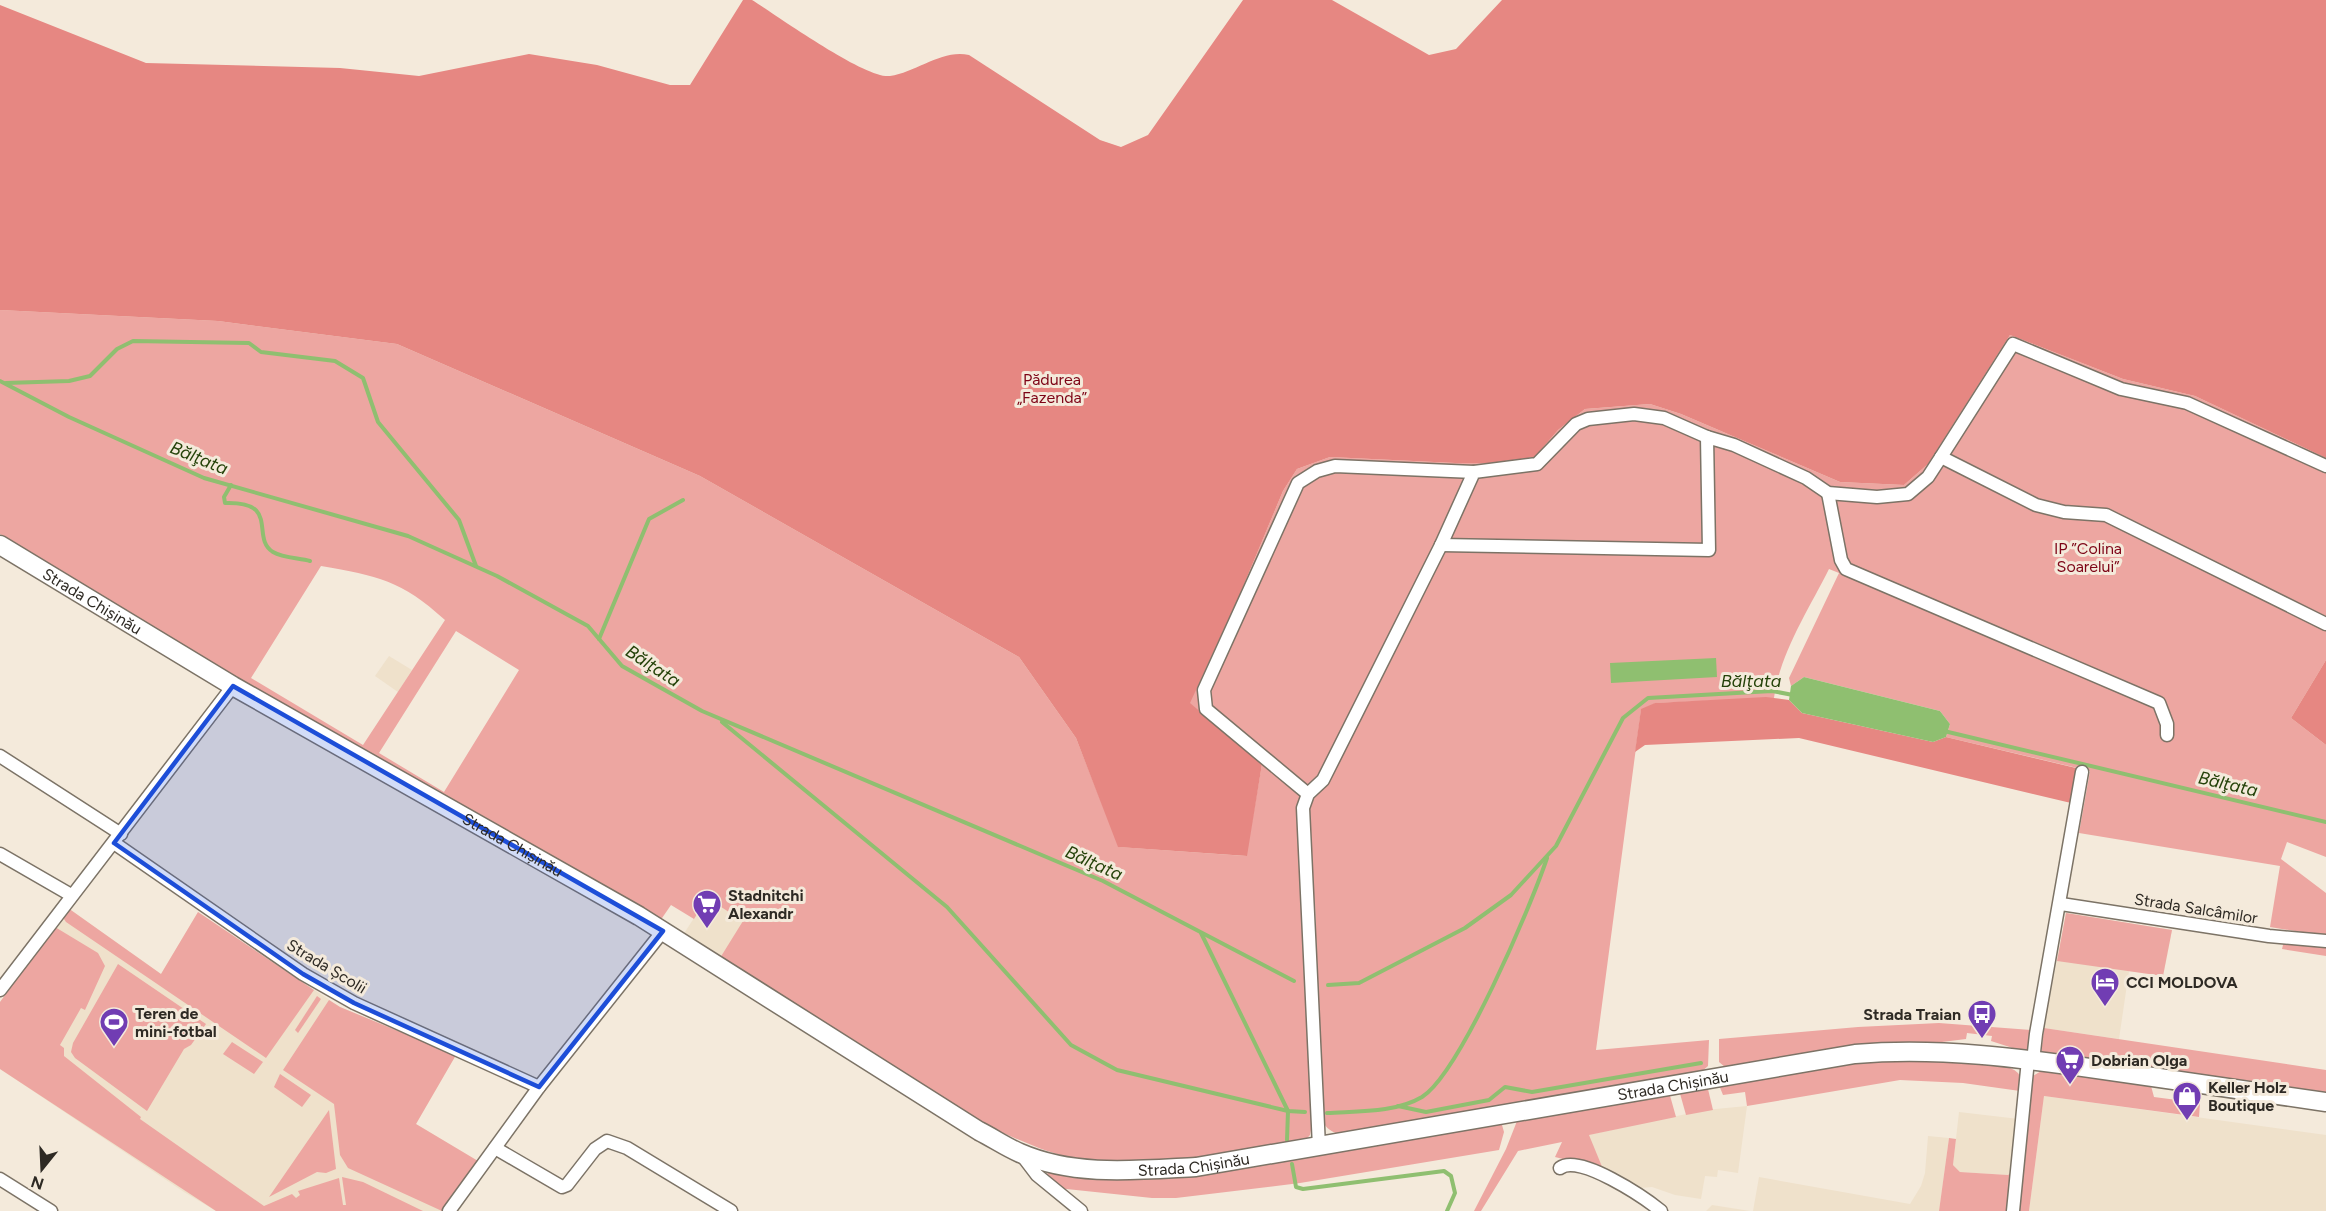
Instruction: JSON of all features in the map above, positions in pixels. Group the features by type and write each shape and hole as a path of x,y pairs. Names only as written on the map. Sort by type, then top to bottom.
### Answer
{"street":[{"path":"1308,794 1206,709 1204,690 1298,483 1317,471 1335,466 1474,472 1537,464 1576,424 1588,419 1634,414 1664,418 1707,437 1734,445 1806,478 1828,493 1877,497 1908,494 1928,477 2013,344 2121,389 2187,402 2326,466"},
{"path":"1441,545 1709,549 1707,437"},
{"path":"1941,458 2036,505 2064,512 2106,514 2326,624"},
{"path":"1318,1147 1303,808 1308,794 1323,780 1441,545 1474,472"},
{"path":"1828,493 1841,560 1846,569 2159,703 2167,724 2167,735"},
{"name":"Strada Chișinău","path":"0,545 232,686 663,930 979,1131 1020,1153 1050,1162 1129,1171 1196,1167 1855,1054 1902,1050 1952,1051 2030,1060 2326,1102"},
{"path":"0,990 232,686"},
{"name":"Strada Școlii","path":"0,756 118,838 311,978 354,1003 539,1086"},
{"path":"2013,1211 2030,1060 2061,904 2082,772"},
{"path":"0,854 71,895"},
{"name":"Strada Salcâmilor","path":"2061,904 2269,936 2326,941"},
{"path":"449,1211 539,1086 663,930"},
{"path":"495,1148 562,1187 567,1185 595,1149 607,1141 627,1148 731,1211"},
{"name":"Strada Chișinău","path":"1020,1153 1037,1175 1081,1211"},
{"path":"1560,1168 1574,1164 1587,1168 1647,1199 1661,1211"},
{"path":"0,1179 51,1211"}],"highlighted area":[{"path":"233,686 663,931 539,1087 354,1003 303,974 114,843"}],"shaded area":[{"path":"389,656 412,670 398,692 375,676"},
{"path":"1716,658 1717,677 1611,683 1610,663"},
{"path":"1804,677 1940,711 1950,724 1946,737 1933,742 1802,713 1789,700 1791,686"},
{"path":"707,898 744,921 720,958 683,935"},
{"path":"68,908 161,974 198,912 340,1007 456,1055 416,1124 478,1161 442,1211 216,1211 184,1192 0,1069 0,1002"},
{"path":"2066,913 2172,930 2163,976 2129,971 2119,1039 2044,1028"},
{"path":"2044,1096 2326,1135 2326,1211 2029,1211"},
{"path":"1747,1106 1738,1173 1718,1170 1717,1177 1705,1176 1701,1199 1675,1195 1652,1187 1640,1188 1603,1169 1588,1135 1705,1110"},
{"path":"1959,1112 2019,1119 2013,1171 2008,1175 1960,1172 1953,1165"},
{"path":"1928,1136 1949,1138 1939,1211 1753,1211 1759,1177 1910,1204 1921,1186 1925,1173"},
{"path":"1712,1205 1750,1211 1706,1211"}],"green space":[{"name":"Pădurea „Fazenda”","path":"743,0 752,0 842,57 878,74 890,76 900,74 949,55 969,55 1100,140 1121,147 1148,135 1243,0 1332,0 1429,55 1456,49 1502,0 2326,0 2326,458 2195,396 2123,379 2010,335 1928,464 1904,485 1840,482 1681,414 1650,404 1585,409 1558,430 1535,457 1490,463 1455,463 1330,457 1297,469 1283,491 1240,594 1190,703 1262,764 1247,856 1118,847 1076,738 1019,657 700,476 397,344 218,321 0,310 0,5 146,63 340,68 419,76 529,54 597,65 670,85 690,85"},
{"name":"IP ”Colina Soarelui”","path":"0,310 218,321 397,344 700,476 1019,657 1076,738 1119,847 1246,856 1262,764 1189,703 1240,594 1283,491 1297,469 1330,457 1490,463 1535,457 1558,430 1585,409 1650,404 1681,414 1840,482 1904,485 1928,464 2010,335 2123,379 2195,396 2326,458 2326,660 2291,718 2326,745 2326,857 2287,842 2281,859 2326,893 2326,936 2270,927 2280,866 2079,833 2090,771 1946,737 1950,724 1940,711 1804,677 1791,686 1789,678 1839,573 1829,569 1782,664 1774,698 1656,703 1641,710 1596,1050 1709,1040 1708,1066 1699,1074 1344,1136 1338,1134 1326,1127 1322,1114 1315,903 1302,903 1312,1125 1310,1135 1303,1143 1164,1162 1108,1162 1080,1159 1047,1151 994,1129 720,958 743,921 707,898 694,919 671,905 660,921 247,684 0,534","holes":["321,566 388,582 415,596 445,620 363,745 251,678","456,631 519,670 444,792 379,753"]},
{"path":"2326,660 2326,745 2291,718"},
{"path":"1766,697 1789,700 1802,713 1933,742 1946,737 2076,768 2071,803 1799,738 1645,745 1635,752 1641,709 1655,703"},
{"path":"68,908 161,974 198,912 314,990 266,1058 66,922 62,916"},
{"path":"2066,913 2172,930 2163,976 2057,961"},
{"path":"55,927 98,953 105,966 85,1010 81,1008 60,1045 64,1048 64,1056 141,1117 140,1119 264,1206 292,1194 296,1198 300,1195 298,1191 339,1178 343,1205 346,1205 342,1177 363,1182 423,1211 216,1211 0,1069 0,1002"},
{"path":"2284,941 2326,944 2326,956 2282,949"},
{"path":"118,964 206,1024 191,1045 184,1049 147,1111 75,1058 71,1052 73,1043"},
{"path":"317,996 321,999 298,1033 295,1030"},
{"path":"329,1000 340,1007 456,1055 416,1124 478,1161 442,1211 348,1168 340,1155 334,1104 283,1070"},
{"path":"1939,1023 2031,1030 2029,1050 2022,1051 1991,1041 1992,1036 1967,1033 1966,1039 1934,1043 1866,1045 1725,1067 1719,1062 1719,1039 1858,1027"},
{"path":"2044,1028 2326,1070 2326,1093 2041,1055"},
{"path":"232,1042 263,1062 254,1074 223,1054"},
{"path":"1902,1058 1963,1060 1997,1064 2018,1073 2020,1091 1963,1083 1900,1080 1747,1106 1745,1092 1723,1095 1719,1085 1853,1062"},
{"path":"2043,1070 2151,1086 2154,1097 2200,1103 2199,1117 2044,1096 2029,1211 2015,1211 2031,1077"},
{"path":"280,1074 311,1095 302,1107 274,1087"},
{"path":"1707,1085 1713,1110 1686,1115 1679,1090"},
{"path":"1669,1092 1676,1117 1589,1135 1603,1169 1555,1157 1562,1142 1518,1151 1481,1211 1474,1211 1506,1149 1517,1121"},
{"path":"329,1110 336,1169 326,1173 317,1172 269,1197"},
{"path":"1497,1124 1502,1125 1504,1132 1499,1150 1300,1183 1176,1198 1152,1198 1057,1188 1047,1177 1048,1169 1087,1176 1160,1178 1266,1165"},
{"path":"1949,1138 1956,1139 1953,1165 1960,1172 2008,1175 2013,1171 2008,1211 1939,1211"}],"waterway":[{"path":"6,383 69,381 90,376 117,349 133,341 249,343 261,352 335,361 363,378 378,422 459,520 476,566"},
{"name":"Bălţata","path":"0,381 69,417 204,478 408,536 497,576 588,626 622,666 702,711 1103,881 1294,981"},
{"path":"231,485 224,497 225,503 242,504 253,508 259,514 264,538 267,546 273,552 310,561"},
{"path":"599,639 649,519 683,500"},
{"name":"Bălţata","path":"1328,985 1359,983 1465,928 1511,895 1556,846 1623,718 1648,698 1772,691 1793,695"},
{"path":"722,722 947,907 1071,1045 1117,1070 1288,1111 1305,1112"},
{"name":"Bălţata","path":"1944,731 2326,822"},
{"path":"1327,1113 1388,1109 1400,1106 1422,1097 1438,1082 1493,987 1547,858"},
{"path":"1201,933 1288,1111 1287,1140"},
{"path":"1398,1106 1426,1112 1489,1100 1505,1087 1532,1092 1701,1063"},
{"path":"1292,1164 1296,1187 1303,1189 1444,1171 1451,1176 1455,1193 1447,1211"}],"place":[{"name":"Stadnitchi Alexandr","path":"707,930"},
{"name":"CCI MOLDOVA","path":"2105,1008"},
{"name":"Strada Traian","path":"1982,1040"},
{"name":"Teren de mini-fotbal","path":"114,1048"},
{"name":"Dobrian Olga","path":"2070,1086"},
{"name":"Keller Holz Boutique","path":"2187,1122"}]}
